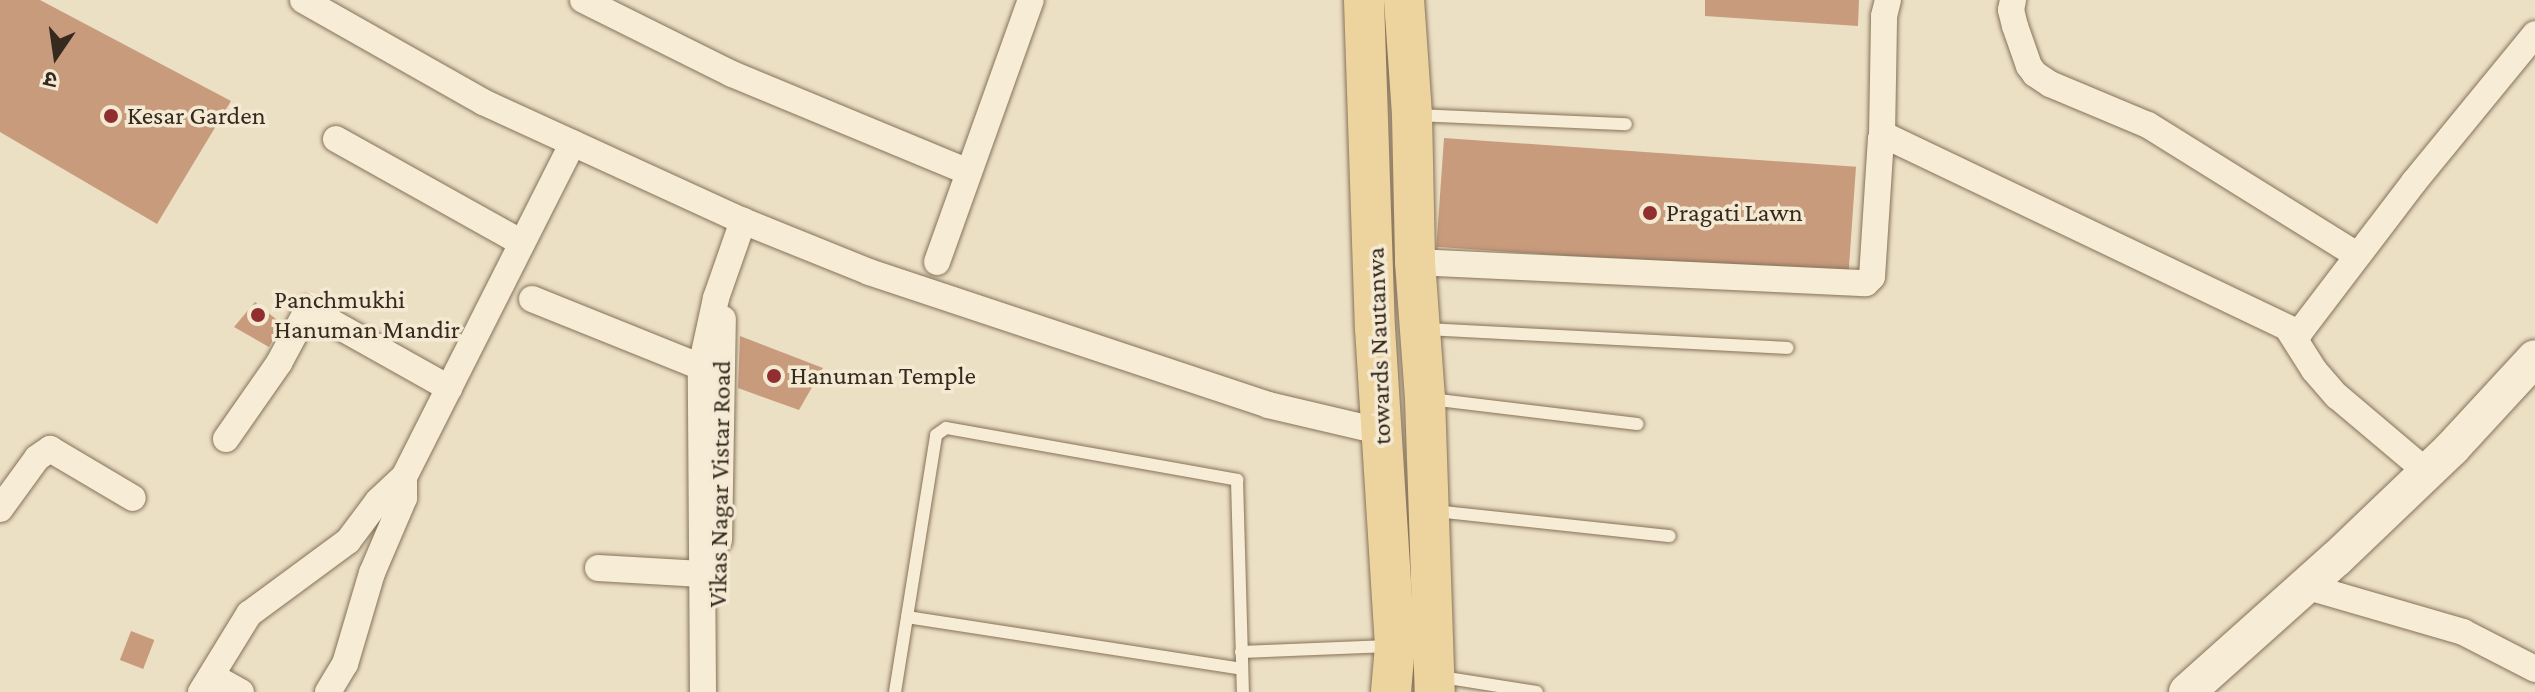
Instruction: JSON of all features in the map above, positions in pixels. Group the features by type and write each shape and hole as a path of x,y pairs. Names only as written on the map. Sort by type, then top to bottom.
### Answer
{"main road":[{"name":"towards Nautanwa","path":"1364,0 1375,328 1395,646 1391,692"},
{"path":"1404,0 1412,115 1415,262 1425,398 1435,684"}],"street":[{"path":"303,0 483,102 743,221 869,272 1268,405 1383,432"},
{"path":"583,0 759,87 969,172"},
{"path":"937,262 1031,0"},
{"path":"1415,262 1866,283 1872,277 1882,136 1884,16 1888,0"},
{"path":"2005,2 2029,66 2035,74 2050,84 2148,125 2357,255"},
{"path":"1882,136 2290,332 2299,333 2357,255 2535,34"},
{"path":"336,139 522,243"},
{"path":"241,692 206,684 249,614 348,541 378,501 404,477 573,143"},
{"path":"703,692 701,367 724,275 743,221"},
{"name":"Vikas Nagar Vistar Road","path":"717,692 724,275"},
{"path":"532,299 701,367"},
{"path":"226,439 279,363 308,309 449,388"},
{"path":"2290,332 2314,370 2337,396 2427,472"},
{"path":"2187,692 2427,472 2535,358"},
{"path":"0,509 37,458 50,449 133,498"},
{"path":"328,692 345,664 372,573 404,498 404,477"},
{"path":"598,568 702,574"},
{"path":"2305,586 2463,632 2535,669"}],"lane":[{"path":"1412,115 1626,124"},
{"path":"1420,329 1787,348"},
{"path":"1425,398 1637,424"},
{"path":"895,692 936,435 946,428 1237,480 1243,692"},
{"path":"1430,511 1670,536"},
{"path":"907,617 1242,669"},
{"path":"1241,652 1395,646"},
{"path":"1435,684 1537,692"}],"building":[{"name":"Kesar Garden","path":"0,0 40,0 231,101 157,224 0,132"},
{"path":"1705,0 1859,0 1858,26 1705,16"},
{"name":"Pragati Lawn","path":"1444,138 1856,167 1848,276 1436,247"},
{"name":"Panchmukhi Hanuman Mandir","path":"255,302 282,324 269,347 234,327"},
{"name":"Hanuman Temple","path":"740,336 823,368 799,410 738,388"},
{"path":"131,631 154,640 143,669 120,660"}],"place":[{"name":"Kesar Garden","path":"111,116"},
{"name":"Pragati Lawn","path":"1650,213"},
{"name":"Panchmukhi Hanuman Mandir","path":"258,315"},
{"name":"Hanuman Temple","path":"774,376"}]}
